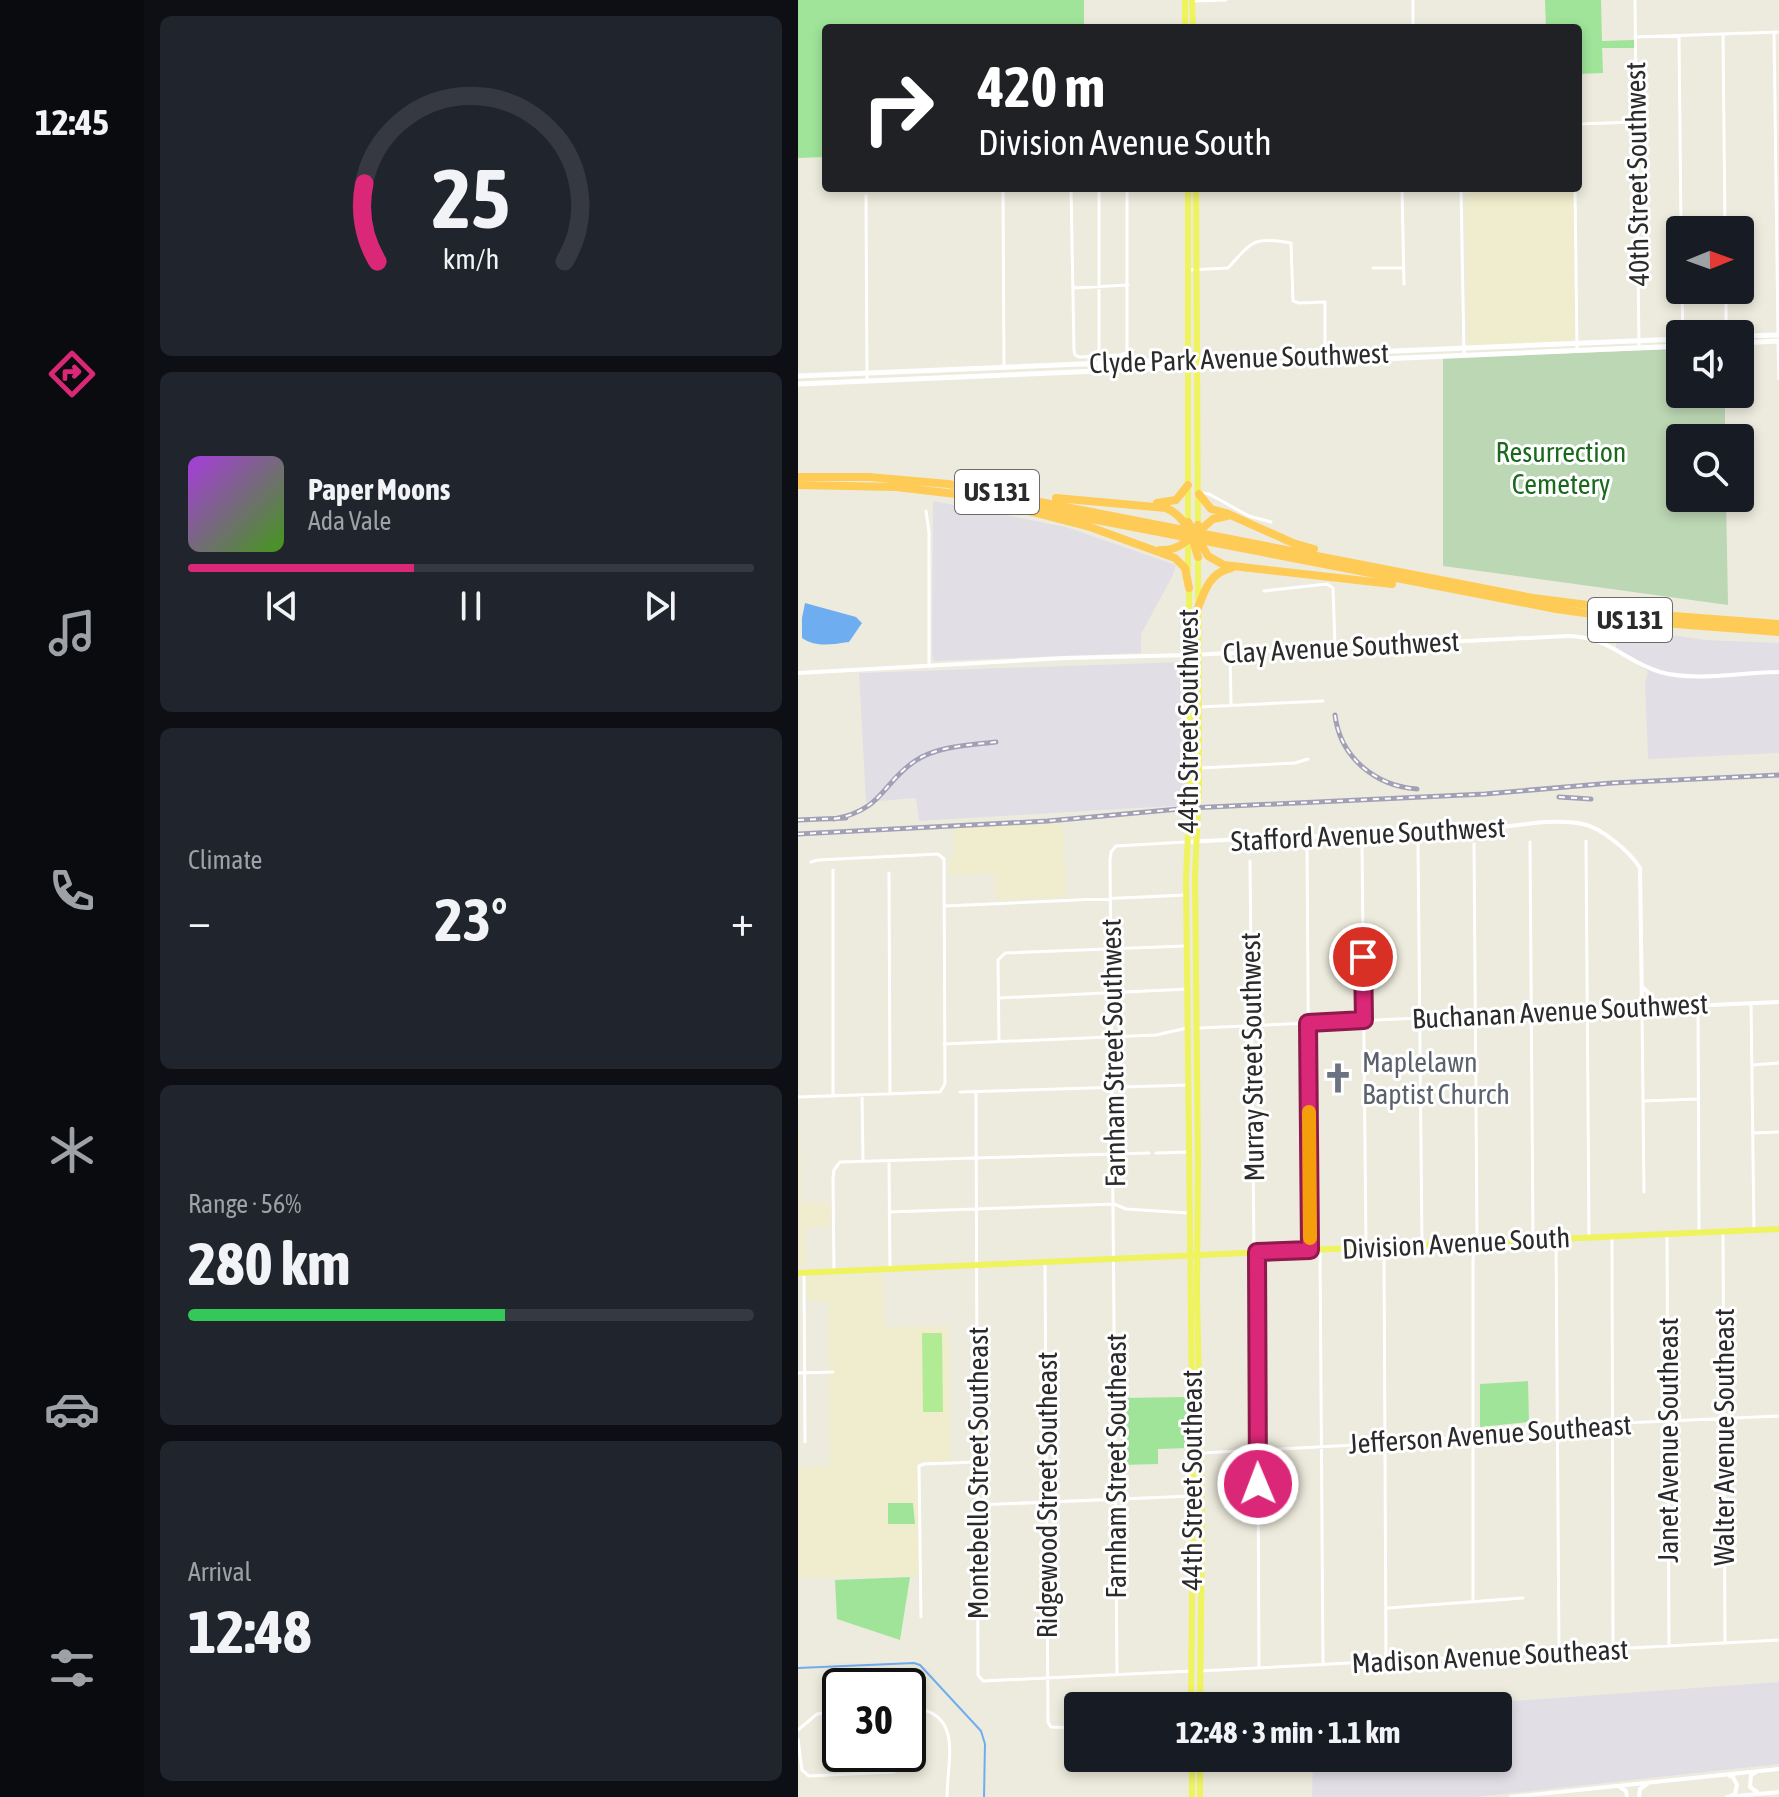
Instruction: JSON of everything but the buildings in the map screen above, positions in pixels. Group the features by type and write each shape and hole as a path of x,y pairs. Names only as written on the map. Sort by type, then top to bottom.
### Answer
{"highway":[{"name":"US 131","path":"798,477 869,477 948,484 1455,583 1614,610 1779,624"},
{"path":"948,484 1087,503 1134,504 1174,502 1188,485"},
{"name":"US 131","path":"798,485 896,487 973,496 1483,596 1634,620 1779,632"},
{"path":"1199,493 1207,506 1298,545 1410,569 1455,583"},
{"path":"973,496 1084,525 1144,546 1181,562 1189,588"},
{"path":"1134,504 1164,507 1174,512 1218,562 1243,568"},
{"path":"1144,546 1166,551 1194,537 1215,518 1232,516"},
{"path":"1198,608 1206,586 1215,575 1230,568 1383,582 1483,596"}],"main road":[{"path":"1185,0 1185,24"},
{"path":"1192,0 1193,24"},
{"name":"44th Street Southwest","path":"1188,192 1199,473 1189,588 1199,768 1196,983 1189,1085 1190,1213 1194,1254"},
{"name":"44th Street Southwest","path":"1192,270 1196,192"},
{"path":"1754,337 1778,338"},
{"path":"1754,341 1778,338"},
{"name":"Clyde Park Avenue Southwest","path":"1638,344 1666,339"},
{"name":"Clyde Park Avenue Southwest","path":"798,384 1577,346 1666,345"},
{"name":"Clyde Park Avenue Southwest","path":"798,376 1101,364 1193,364"},
{"name":"44th Street Southwest","path":"1193,364 1188,485 1198,608 1186,895 1188,989 1198,1118 1194,1254"},
{"path":"938,378 953,375 954,370"},
{"path":"1189,418 1198,440"},
{"path":"1189,440 1199,473"},
{"path":"1188,963 1192,965 1196,983"},
{"path":"1189,1108 1198,1118"},
{"path":"1189,1129 1198,1135"},
{"path":"1189,1152 1198,1162"},
{"name":"Division Avenue South","path":"801,1273 1779,1229"},
{"name":"44th Street Southeast","path":"1194,1254 1202,1487 1200,1692"},
{"name":"44th Street Southeast","path":"1191,1692 1194,1254"},
{"path":"1193,1479 1202,1487"},
{"path":"1193,1496 1202,1504"},
{"path":"1192,1660 1195,1669 1200,1671"},
{"path":"1192,1772 1192,1797"},
{"path":"1200,1772 1200,1797"}],"street":[{"path":"1185,0 1226,0"},
{"path":"1413,0 1413,24"},
{"name":"40th Street Southwest","path":"1635,0 1638,344"},
{"path":"1635,37 1777,32 1779,379"},
{"path":"1723,34 1725,216"},
{"path":"1679,36 1681,216"},
{"path":"1582,124 1636,122"},
{"path":"1003,192 1004,368"},
{"path":"1071,192 1074,353 1077,357 1126,354 1127,192"},
{"path":"1099,192 1099,371"},
{"path":"1402,192 1404,284"},
{"path":"1461,192 1464,352"},
{"path":"1575,192 1577,346"},
{"path":"866,196 867,381"},
{"path":"1192,270 1228,268 1246,246 1254,242 1291,243 1293,301 1325,302 1325,358"},
{"path":"1373,268 1403,268"},
{"path":"1073,288 1128,285"},
{"path":"1199,493 1209,494 1249,516 1271,522"},
{"path":"926,511 929,532 929,665"},
{"path":"1264,591 1327,584 1333,588 1335,646"},
{"name":"Clay Avenue Southwest","path":"798,673 1575,636 1601,641 1647,667 1667,673 1779,672"},
{"path":"1230,652 1231,706"},
{"path":"1198,707 1323,701"},
{"path":"1190,769 1295,763 1308,759"},
{"name":"Stafford Avenue Southwest","path":"1113,848 1196,841 1467,831 1573,823 1594,828 1635,860 1642,873 1642,986"},
{"path":"1586,841 1589,1237"},
{"path":"1362,842 1366,1247"},
{"path":"1530,842 1533,1240"},
{"path":"1418,843 1422,1245"},
{"path":"1473,1601 1473,1259 1477,1235 1474,844"},
{"name":"Farnham Street Southwest","path":"1113,848 1110,860 1115,1259"},
{"path":"1307,848 1310,1250"},
{"path":"798,1097 940,1092 945,1087 944,859 938,854 811,862"},
{"name":"Murray Street Southwest","path":"1250,861 1259,1668"},
{"path":"833,870 833,1096"},
{"path":"889,873 890,1094"},
{"path":"944,906 1186,895"},
{"path":"999,1041 1000,956 1010,953 1187,945"},
{"path":"1642,986 1661,1007"},
{"path":"1642,986 1644,1192"},
{"path":"998,998 1188,989"},
{"name":"Buchanan Avenue Southwest","path":"944,1044 1156,1035 1192,1028 1779,1002"},
{"path":"1751,1003 1754,1230"},
{"path":"1698,1005 1699,1232"},
{"path":"1752,1065 1779,1063"},
{"path":"960,1092 1189,1085"},
{"name":"Montebello Street Southeast","path":"976,1092 979,1265 978,1671 983,1681 1048,1678"},
{"path":"862,1095 863,1161"},
{"path":"1643,1101 1699,1099"},
{"path":"1753,1133 1779,1132"},
{"path":"1156,1153 1189,1152"},
{"path":"834,1272 833,1178 837,1164 1149,1153"},
{"path":"889,1161 890,1269"},
{"path":"889,1212 1114,1204 1126,1209 1190,1213"},
{"name":"Walter Avenue Southeast","path":"1723,1231 1725,1643"},
{"name":"Janet Avenue Southeast","path":"1667,1234 1669,1646"},
{"path":"1612,1237 1613,1648"},
{"path":"1556,1239 1559,1651"},
{"path":"1384,1247 1386,1661"},
{"path":"1320,1249 1323,1665"},
{"name":"Farnham Street Southeast","path":"1115,1259 1117,1674"},
{"name":"Ridgewood Street Southeast","path":"1045,1262 1048,1678 1051,1727 1064,1727"},
{"path":"801,1273 805,1442"},
{"path":"798,1373 833,1372"},
{"name":"Jefferson Avenue Southeast","path":"1201,1453 1385,1444 1557,1426 1779,1416"},
{"path":"921,1617 920,1465 977,1462"},
{"path":"977,1505 1193,1496"},
{"path":"1386,1608 1523,1598"},
{"name":"Madison Avenue Southeast","path":"1200,1671 1779,1640"},
{"path":"1048,1678 1192,1671"},
{"path":"926,1711 936,1716 945,1727 951,1747 947,1797"},
{"path":"798,1730 822,1713"},
{"path":"798,1739 802,1770 809,1776 893,1772"},
{"path":"1511,1797 1779,1769"},
{"path":"1757,1771 1751,1775 1750,1787 1752,1791 1764,1793"},
{"path":"1727,1775 1733,1777 1737,1785 1735,1794 1728,1797"},
{"path":"1639,1797 1640,1789 1653,1782"},
{"path":"1616,1786 1624,1789 1627,1797"},
{"path":"1728,1797 1779,1792"}],"shaded area":[{"path":"1469,192 1573,192 1575,337 1572,341 1468,346 1465,196"},
{"path":"933,501 1066,527 1176,565 1141,634 1141,653 934,661"},
{"path":"1617,627 1705,640 1779,643 1779,753 1648,759 1645,683 1648,671 1616,651"},
{"path":"1184,662 1187,805 919,821 916,798 866,802 859,673"},
{"path":"1063,823 1066,897 996,900 994,873 949,875 948,858 955,857 953,828"},
{"path":"802,1129 802,1203 831,1203 829,1227 805,1228 806,1265 798,1266 798,1130"},
{"path":"883,1274 884,1327 949,1326 951,1460 917,1462 919,1576 798,1578 798,1467 830,1466 828,1301 807,1301 806,1283 810,1277"},
{"path":"1779,1682 1779,1764 1475,1797 1312,1797 1313,1772 1512,1772 1512,1701"}],"green space":[{"path":"798,0 1084,0 1084,24 822,24 822,157 798,158"},
{"path":"1545,0 1601,0 1602,41 1634,40 1635,48 1602,48 1603,73 1582,74 1582,24 1546,24"},
{"name":"Resurrection Cemetery","path":"1666,350 1666,408 1725,408 1725,424 1666,424 1666,512 1726,512 1728,605 1443,566 1443,358"},
{"path":"922,1333 942,1333 943,1412 923,1412"},
{"path":"1528,1381 1529,1422 1480,1427 1480,1384"},
{"path":"1189,1397 1190,1448 1158,1449 1158,1464 1122,1465 1120,1398"},
{"path":"888,1503 913,1503 915,1524 888,1524"},
{"path":"910,1577 900,1640 837,1619 835,1580"}],"water":[{"path":"805,603 856,617 862,623 849,642 813,643 802,638"}],"waterway":[{"path":"798,1668 920,1665 981,1731 985,1744 984,1797"}],"railway":[{"path":"1335,715 1344,744 1362,767 1387,782 1417,789"},
{"path":"834,819 850,815 872,803 904,770 924,756 954,747 996,742"},
{"path":"798,834 1048,821 1190,808 1485,794 1612,783 1779,775"},
{"path":"1559,797 1591,799"},
{"path":"798,820 846,818"}],"slow traffic":[{"path":"1309,1112 1310,1238"}],"place":[{"name":"Maplelawn Baptist Church","path":"1338,1078"}],"route":[{"path":"1258,1484 1257,1252 1310,1250 1308,1023 1364,1020 1363,957"}]}
